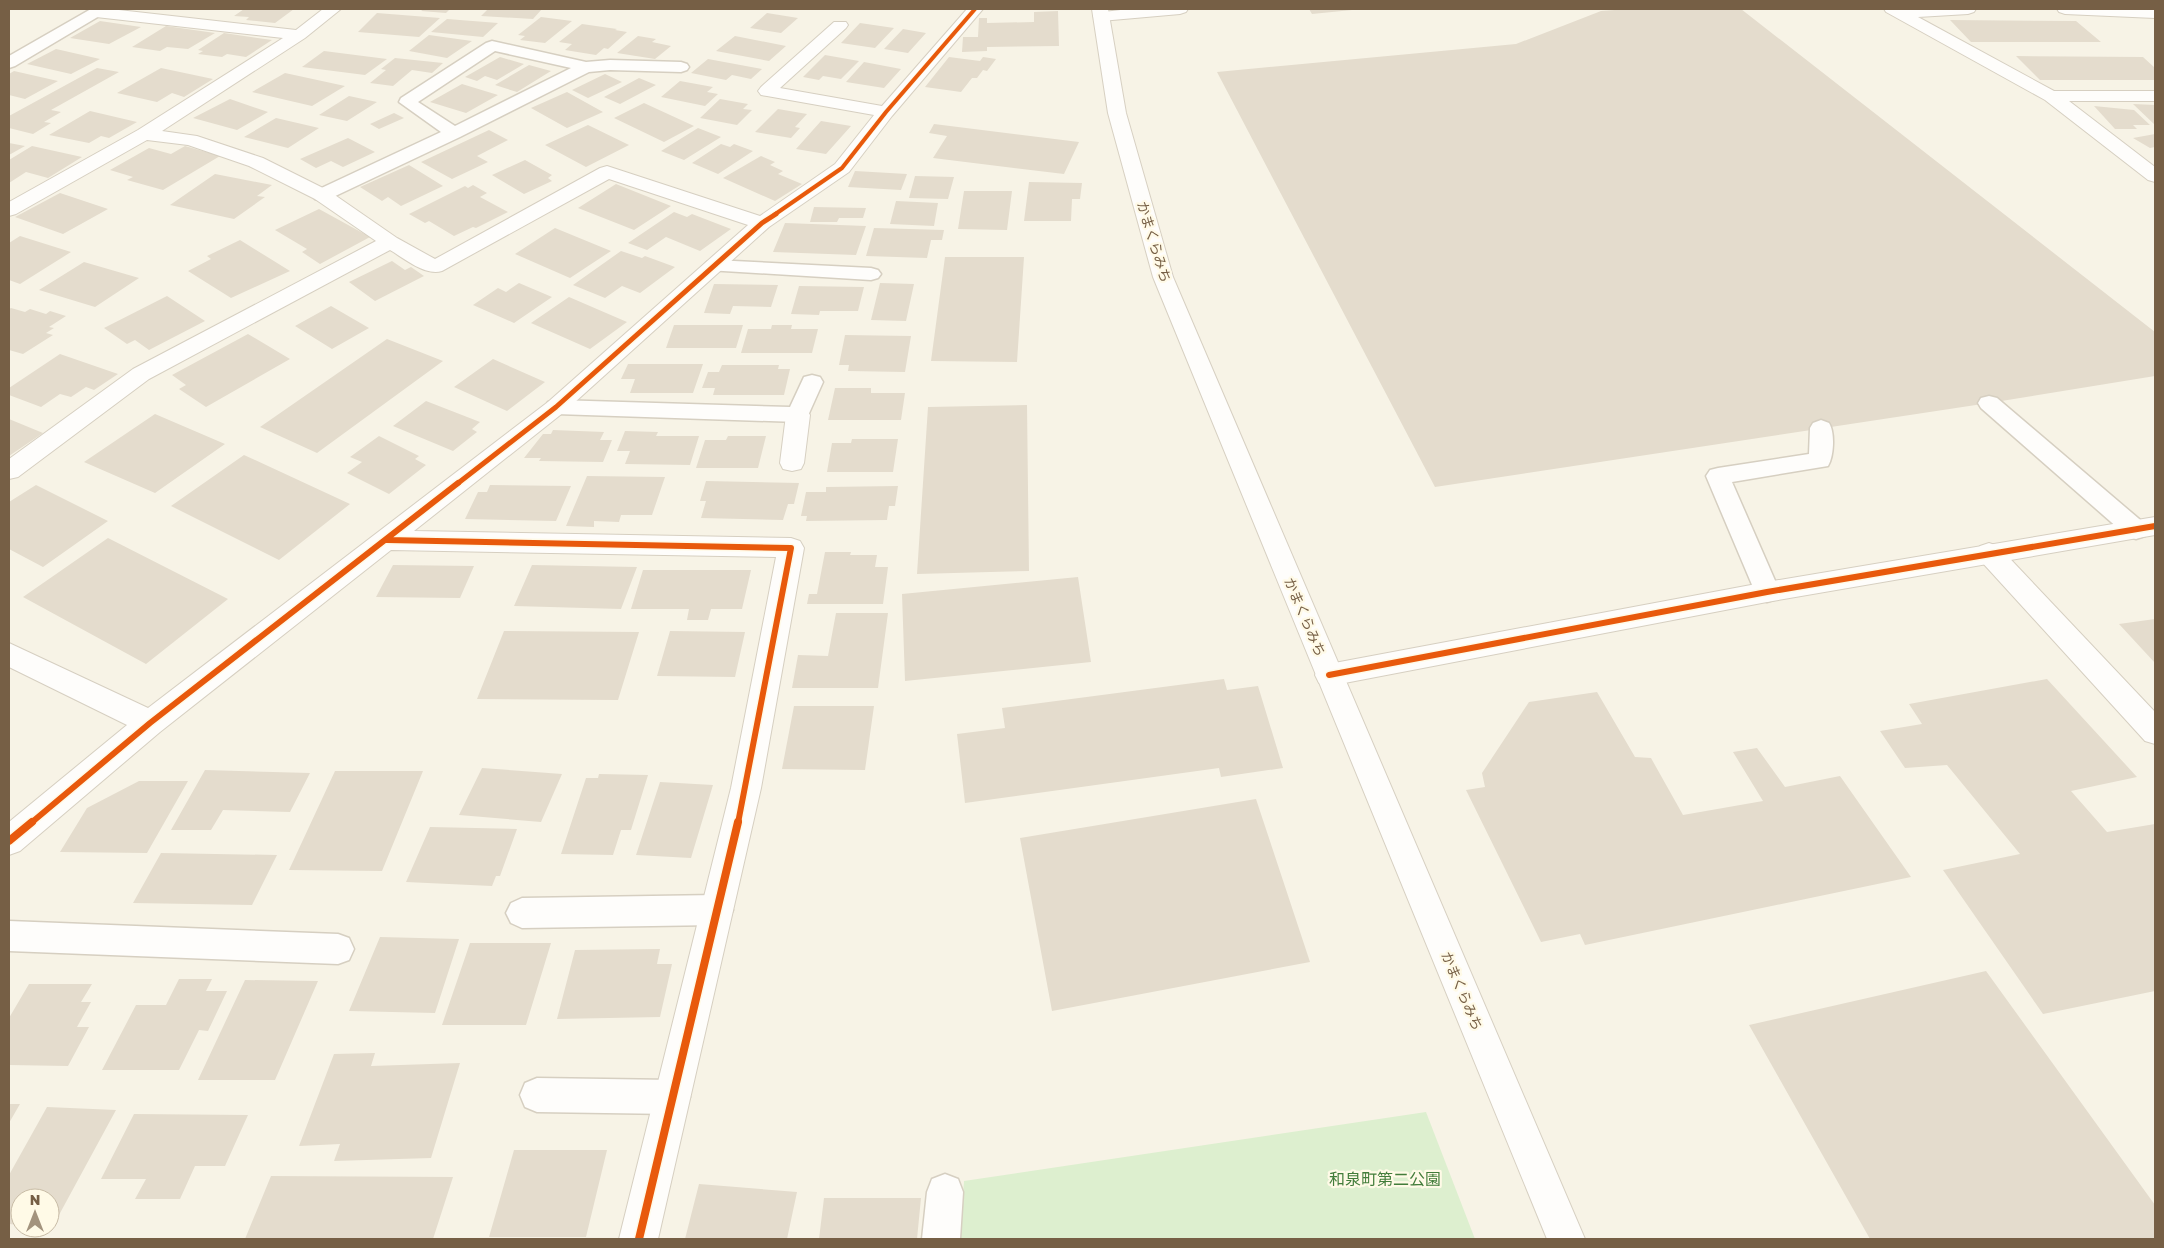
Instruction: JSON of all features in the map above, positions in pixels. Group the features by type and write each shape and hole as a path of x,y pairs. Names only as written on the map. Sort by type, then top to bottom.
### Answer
{"street":[{"path":"14,202 144,134 299,35 333,9"},
{"path":"9,841 150,724 556,407 762,223 842,168 886,112 975,9"},
{"path":"1100,12 1180,9"},
{"path":"1896,11 1968,9"},
{"path":"2065,9 2155,13"},
{"path":"1896,11 2051,96 2155,176"},
{"path":"96,12 299,35"},
{"name":"かまくらみち","path":"1100,12 1117,113 1163,277 1566,1239"},
{"path":"840,25 767,91 886,112"},
{"path":"2051,96 2155,96"},
{"path":"144,134 191,140 256,162 322,195 390,242 435,267 606,172 762,223"},
{"path":"9,471 141,374 390,242"},
{"path":"792,463 798,415"},
{"path":"1329,675 1767,592 2146,528"},
{"path":"388,540 791,548 746,788 639,1239"},
{"path":"1989,553 2155,732"},
{"path":"9,654 150,724"}],"lane":[{"path":"72,9 96,12"},
{"path":"10,62 96,12"},
{"path":"454,133 407,102 492,46 586,67 610,65 681,67"},
{"path":"322,195 454,133 586,67"},
{"path":"714,266 871,274"},
{"path":"556,407 798,415 812,382"},
{"path":"1989,403 2146,528"},
{"path":"1767,592 1718,476 1820,460 1821,428"},
{"path":"522,913 716,910"},
{"path":"9,936 338,948"},
{"path":"537,1095 673,1097"},
{"path":"941,1239 944,1192"}],"green space":[{"name":"和泉町第二公園","path":"1426,1112 1475,1239 960,1239 964,1181"}],"building":[{"path":"244,9 294,9 275,23 246,20 249,17 234,16"},
{"path":"424,9 450,9 446,13 421,11"},
{"path":"488,9 542,9 533,19 481,16"},
{"path":"1309,9 1352,9 1352,10 1312,14"},
{"path":"1628,9 1741,9 2155,332 2155,376 1435,487 1217,72 1516,44 1601,11"},
{"path":"1058,11 1059,46 987,47 987,51 962,52 963,37 978,37 979,18 987,18 987,23 1034,22 1034,12"},
{"path":"377,13 440,18 419,37 358,32"},
{"path":"767,13 798,18 781,33 750,28"},
{"path":"541,17 572,21 545,43 520,40 525,36 518,35"},
{"path":"447,19 498,23 483,37 431,32"},
{"path":"1950,20 2076,21 2101,42 1971,42"},
{"path":"100,21 141,27 109,44 70,38"},
{"path":"860,23 894,28 875,48 841,43"},
{"path":"582,24 627,32 608,49 604,48 596,55 565,50 572,44 559,42"},
{"path":"166,26 215,33 188,49 167,47 160,51 132,47"},
{"path":"903,29 926,33 908,53 884,49"},
{"path":"224,33 272,40 246,57 227,54 222,57 198,54 203,51 198,50"},
{"path":"429,35 472,41 447,58 409,51"},
{"path":"638,36 656,39 652,42 671,46 655,59 617,53"},
{"path":"735,36 786,46 769,61 716,51"},
{"path":"56,49 100,59 71,74 27,64"},
{"path":"324,51 387,59 365,75 302,67"},
{"path":"825,55 859,61 841,79 823,76 819,80 803,77"},
{"path":"2016,56 2143,57 2155,68 2155,80 2040,80"},
{"path":"500,57 524,64 497,80 485,76 477,81 465,77"},
{"path":"949,57 980,61 983,57 996,59 987,71 983,70 977,78 972,78 961,92 925,87"},
{"path":"395,58 443,63 432,73 412,70 393,86 370,83 386,70 381,69"},
{"path":"708,59 762,69 751,79 732,75 726,80 691,73"},
{"path":"864,62 901,69 884,88 846,82"},
{"path":"529,65 551,71 517,92 495,85"},
{"path":"97,68 119,72 51,110 61,112 44,122 51,123 33,134 9,128 9,116"},
{"path":"161,68 213,79 184,97 172,93 157,102 117,93"},
{"path":"14,71 58,81 25,99 9,95 9,74"},
{"path":"285,73 345,86 312,106 252,92"},
{"path":"605,74 622,82 588,98 572,90"},
{"path":"639,78 656,85 620,104 604,97"},
{"path":"680,81 713,87 707,92 718,94 705,106 661,97"},
{"path":"462,84 498,95 466,113 430,102"},
{"path":"567,92 603,112 567,128 531,108"},
{"path":"349,96 377,102 347,121 319,115"},
{"path":"230,99 268,112 237,130 193,118"},
{"path":"720,99 748,104 743,109 752,110 737,125 700,118"},
{"path":"644,103 694,126 664,142 614,118"},
{"path":"2133,104 2155,105 2155,125"},
{"path":"2094,106 2134,110 2150,125 2133,125 2137,129 2115,129"},
{"path":"778,109 807,114 795,127 800,128 791,138 755,132"},
{"path":"90,111 137,122 109,138 101,136 89,143 49,135"},
{"path":"394,113 404,118 379,129 370,124"},
{"path":"276,118 319,128 288,148 244,137"},
{"path":"821,121 851,126 826,154 796,149"},
{"path":"934,124 1079,142 1064,174 933,158 947,136 929,133"},
{"path":"588,125 629,145 586,167 545,145"},
{"path":"698,128 721,137 684,160 661,151"},
{"path":"489,130 508,140 477,156 488,162 452,179 421,162"},
{"path":"2155,134 2155,147 2150,148 2133,138"},
{"path":"348,138 375,152 343,167 331,161 316,168 300,159"},
{"path":"9,143 25,146 9,155"},
{"path":"721,144 730,147 734,144 753,151 718,174 692,163"},
{"path":"32,146 82,157 48,178 26,172 9,183 9,160"},
{"path":"185,146 220,156 163,190 127,180 133,177 110,170 149,148 171,154"},
{"path":"761,156 775,162 770,165 783,171 778,174 802,184 775,201 723,178"},
{"path":"525,160 552,175 548,178 552,181 524,194 492,175"},
{"path":"409,165 443,186 401,206 388,197 382,201 360,187"},
{"path":"855,171 907,174 901,190 848,187"},
{"path":"215,174 272,185 257,196 265,197 234,219 170,205"},
{"path":"915,176 954,177 948,199 909,198"},
{"path":"1029,182 1082,183 1080,199 1072,199 1071,221 1024,221"},
{"path":"616,184 671,206 634,230 578,208"},
{"path":"473,185 487,193 480,197 508,212 476,228 473,227 454,236 429,221 425,223 409,214 465,186 468,188"},
{"path":"964,191 1012,191 1007,230 958,229"},
{"path":"60,193 108,209 63,234 15,217"},
{"path":"896,201 938,203 934,226 890,224"},
{"path":"814,207 866,208 863,218 839,218 837,222 810,222"},
{"path":"319,209 370,237 320,264 302,252 307,249 275,230"},
{"path":"674,212 687,217 692,214 731,229 700,251 666,237 647,250 628,243"},
{"path":"785,223 866,226 856,255 773,252"},
{"path":"555,228 611,251 570,278 515,254"},
{"path":"874,228 944,230 942,240 931,240 927,258 866,256"},
{"path":"20,236 71,252 20,284 9,280 9,243"},
{"path":"240,240 290,271 231,298 188,271 211,259 207,256"},
{"path":"621,251 642,258 645,256 675,267 640,293 622,286 605,298 573,285"},
{"path":"945,257 1024,257 1017,362 931,361"},
{"path":"392,261 405,270 411,267 424,276 375,301 349,282"},
{"path":"84,262 139,278 95,307 39,290"},
{"path":"519,283 552,297 514,323 473,305 498,288 506,292"},
{"path":"880,283 914,284 906,321 871,320"},
{"path":"714,284 778,285 771,307 733,306 730,314 704,313"},
{"path":"799,286 864,287 858,311 820,311 819,315 791,314"},
{"path":"167,296 205,321 149,350 135,340 127,344 104,328"},
{"path":"569,297 627,322 590,349 531,323"},
{"path":"331,306 369,328 332,349 295,326"},
{"path":"9,309 25,312 30,309 46,314 50,311 66,316 49,327 54,328 46,333 53,335 23,354 9,350"},
{"path":"674,325 743,325 736,348 666,348"},
{"path":"772,325 792,325 791,329 818,329 812,353 741,353 748,329 771,329"},
{"path":"248,334 290,359 206,407 179,389 186,385 172,375"},
{"path":"845,335 911,336 905,372 848,371 849,365 839,365"},
{"path":"387,339 443,361 317,453 260,427"},
{"path":"60,354 118,374 94,390 86,387 71,397 60,394 41,407 9,395 9,388"},
{"path":"493,359 545,382 507,411 454,387"},
{"path":"628,364 703,364 693,393 630,393 635,379 621,379"},
{"path":"722,365 779,365 778,369 790,369 784,395 713,395 715,388 702,388 708,372 719,372"},
{"path":"835,388 871,388 871,393 905,393 901,420 828,420"},
{"path":"426,401 480,422 472,429 477,432 453,451 393,426"},
{"path":"1027,405 1029,571 917,574 928,407"},
{"path":"155,414 225,444 155,493 84,462"},
{"path":"9,419 43,433 9,456"},
{"path":"553,430 604,432 600,440 612,440 603,462 539,461 541,458 524,458 543,434 551,434"},
{"path":"625,431 658,432 656,436 699,436 690,465 625,464 630,451 617,451"},
{"path":"379,436 419,456 415,459 426,465 389,494 347,473 362,462 350,457"},
{"path":"728,436 766,436 758,468 696,468 705,440 726,440"},
{"path":"852,439 898,439 893,472 827,472 832,443 851,443"},
{"path":"244,455 350,504 279,560 171,506"},
{"path":"587,476 665,477 652,515 621,515 619,522 594,521 594,527 566,526"},
{"path":"706,481 799,483 794,504 788,504 783,520 701,518 706,501 700,501"},
{"path":"36,485 108,521 43,567 9,549 9,502"},
{"path":"490,485 571,486 556,521 465,519 478,492 487,492"},
{"path":"898,486 895,506 889,506 887,520 806,521 807,516 801,516 806,492 826,492 826,487"},
{"path":"108,538 228,599 146,664 23,597"},
{"path":"825,552 851,552 850,555 877,555 875,567 888,567 883,604 807,604 809,594 817,594"},
{"path":"393,565 474,566 460,598 376,597"},
{"path":"532,565 637,567 621,609 514,606"},
{"path":"643,570 751,570 742,609 711,609 708,620 687,620 689,609 631,609"},
{"path":"1078,577 1091,662 905,681 902,594"},
{"path":"836,613 888,613 878,688 792,688 798,655 828,656"},
{"path":"2155,619 2155,663 2119,624"},
{"path":"504,631 639,632 618,700 477,699"},
{"path":"670,631 745,632 735,677 657,676"},
{"path":"1224,679 1227,690 1258,686 1283,768 1221,777 1219,768 965,803 957,734 1005,728 1002,708"},
{"path":"2047,679 2137,777 2071,791 2107,832 2155,824 2155,991 2043,1014 1943,870 2020,854 1947,765 1905,768 1880,731 1922,724 1909,704"},
{"path":"1597,692 1635,757 1651,758 1683,815 1763,801 1733,752 1757,748 1785,787 1840,776 1911,877 1585,945 1580,934 1541,942 1466,790 1485,787 1482,773 1529,702"},
{"path":"794,706 874,706 865,770 782,769"},
{"path":"482,768 562,774 541,822 459,815"},
{"path":"205,770 310,773 290,812 223,810 211,830 171,830"},
{"path":"335,771 423,771 382,871 289,870"},
{"path":"599,774 648,775 631,830 621,830 613,855 561,854 586,778 598,778"},
{"path":"139,781 188,781 147,853 60,852 87,808"},
{"path":"660,782 713,785 691,858 636,855"},
{"path":"1256,799 1310,962 1052,1011 1020,838"},
{"path":"430,827 517,829 500,876 496,876 492,886 406,882"},
{"path":"161,853 277,855 252,905 133,903"},
{"path":"380,937 459,939 435,1013 349,1011"},
{"path":"470,943 551,943 526,1025 442,1025"},
{"path":"660,949 657,964 672,964 660,1017 557,1019 575,950"},
{"path":"1986,971 2155,1205 2155,1239 1870,1239 1749,1025"},
{"path":"179,979 212,979 206,991 227,991 208,1031 199,1030 179,1070 102,1070 136,1005 166,1005"},
{"path":"245,980 318,981 275,1080 198,1080"},
{"path":"29,984 92,984 81,1002 91,1002 77,1027 89,1027 68,1066 9,1065 9,1018"},
{"path":"375,1053 371,1066 460,1063 431,1158 334,1161 340,1144 299,1146 334,1054"},
{"path":"9,1104 20,1104 9,1123"},
{"path":"47,1107 116,1110 60,1213 60,1188 10,1188 9,1224 9,1175"},
{"path":"134,1114 248,1115 225,1166 195,1166 180,1199 135,1199 146,1179 101,1179"},
{"path":"514,1150 607,1150 586,1237 489,1237"},
{"path":"271,1176 453,1177 433,1239 245,1239"},
{"path":"699,1184 797,1192 787,1239 685,1239"},
{"path":"824,1198 921,1198 917,1239 819,1239"}],"cycle path":[{"path":"9,841 150,723 556,407 762,223 842,168 886,112 975,9"},
{"path":"1329,675 1767,592 2155,526"},
{"path":"387,540 791,548 746,788 639,1239"}]}
